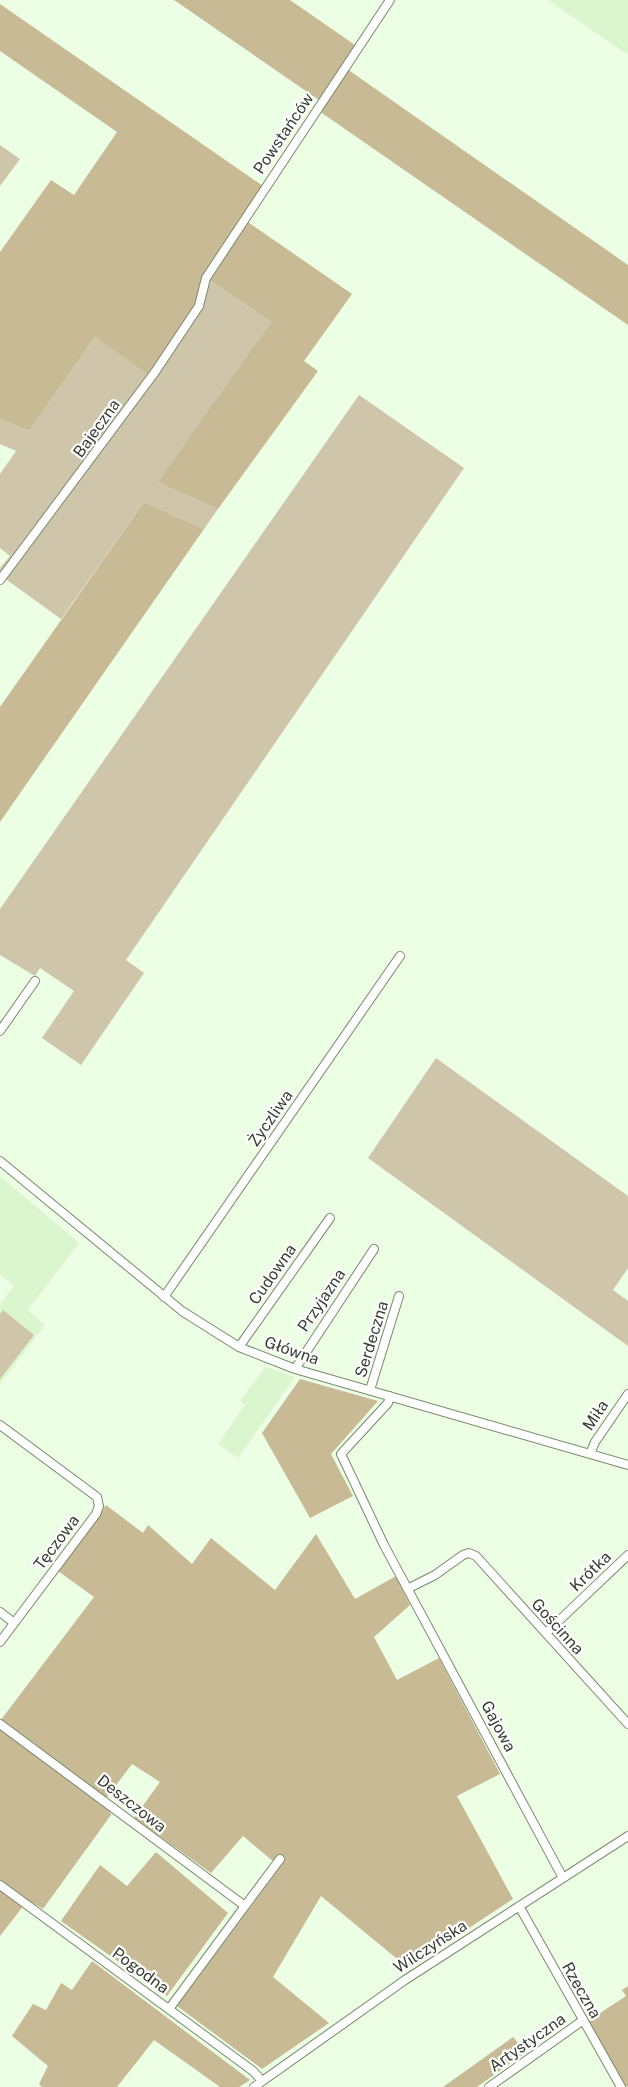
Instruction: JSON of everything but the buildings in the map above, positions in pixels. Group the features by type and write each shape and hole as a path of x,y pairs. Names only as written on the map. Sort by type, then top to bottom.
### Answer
{"street":[{"name":"Powstańców","path":"204,286 206,278 244,218 390,0"},
{"name":"Bajeczna","path":"0,580 155,372 199,306 204,286"},
{"name":"Życzliwa","path":"164,1296 400,956"},
{"path":"0,1031 35,981"},
{"name":"Główna","path":"0,1161 196,1322 239,1347 295,1369 628,1465"},
{"name":"Cudowna","path":"239,1347 330,1218"},
{"name":"Przyjazna","path":"295,1369 374,1250"},
{"name":"Serdeczna","path":"370,1390 399,1296"},
{"name":"Miła","path":"590,1454 595,1442 628,1394"},
{"name":"Gajowa","path":"390,1396 388,1403 341,1454 384,1545 563,1878"},
{"name":"Tęczowa","path":"0,1425 97,1497 99,1506 0,1642"},
{"name":"Gościnna","path":"409,1588 435,1575 463,1555 469,1553 476,1556 628,1724"},
{"name":"Krótka","path":"546,1633 628,1555"},
{"path":"0,1612 14,1623"},
{"name":"Deszczowa","path":"0,1724 245,1906"},
{"name":"Wilczyńska","path":"254,2087 405,1980 628,1836"},
{"path":"169,2009 280,1859"},
{"name":"Pogodna","path":"0,1885 253,2071 262,2081"},
{"name":"Rzeczna","path":"519,1906 621,2087"},
{"name":"Artystyczna","path":"489,2087 582,2021"}],"shaded area":[{"path":"174,0 290,0 355,45 319,100"},
{"path":"548,0 628,0 628,55"},
{"path":"0,4 263,186 242,218 352,294 304,361 318,371 218,509 158,482 271,322 205,277 199,286 197,304 148,374 95,337 29,431 0,419 0,252 51,180 74,195 117,132 0,51"},
{"path":"347,69 628,265 628,325 319,111"},
{"path":"0,145 20,159 0,186"},
{"path":"205,277 271,322 159,482 218,509 204,529 144,502 61,619 0,575 0,568 10,556 0,548 0,474 16,451 0,444 0,419 29,431 95,337 197,304 199,286"},
{"path":"359,395 464,468 126,960 144,973 81,1065 42,1038 74,991 40,968 35,976 0,955 0,909"},
{"path":"144,502 204,529 0,822 0,707"},
{"path":"436,1058 628,1196 628,1268 613,1290 628,1301 628,1346 368,1158"},
{"path":"0,1176 79,1243 28,1310 45,1325 0,1384 0,1304 14,1286 0,1274"},
{"path":"3,1310 34,1335 0,1379 0,1314"},
{"path":"265,1367 295,1377 238,1458 218,1444 245,1405 240,1401"},
{"path":"300,1379 378,1401 331,1454 353,1496 310,1518 262,1433"},
{"path":"106,1505 143,1533 148,1525 192,1564 211,1538 275,1590 316,1534 355,1599 396,1576 410,1605 374,1637 397,1680 439,1658 500,1774 457,1796 513,1899 408,1968 321,1896 273,1977 329,2023 262,2069 177,2006 280,1867 243,1836 211,1873 134,1818 160,1782 132,1764 107,1797 111,1815 43,1909 28,1900 0,1936 0,1721 94,1597 58,1571"},
{"path":"156,1852 228,1913 167,1996 61,1921 100,1865 127,1886"},
{"path":"92,1961 250,2080 239,2087 220,2087 154,2040 117,2087 42,2087 39,2084 48,2066 12,2036 33,2004 46,2010 61,1983 72,1990"},
{"path":"628,1986 628,2087 625,2086 585,2023 626,1996 622,1990"},
{"path":"513,2037 526,2052 477,2087 443,2087"}]}
